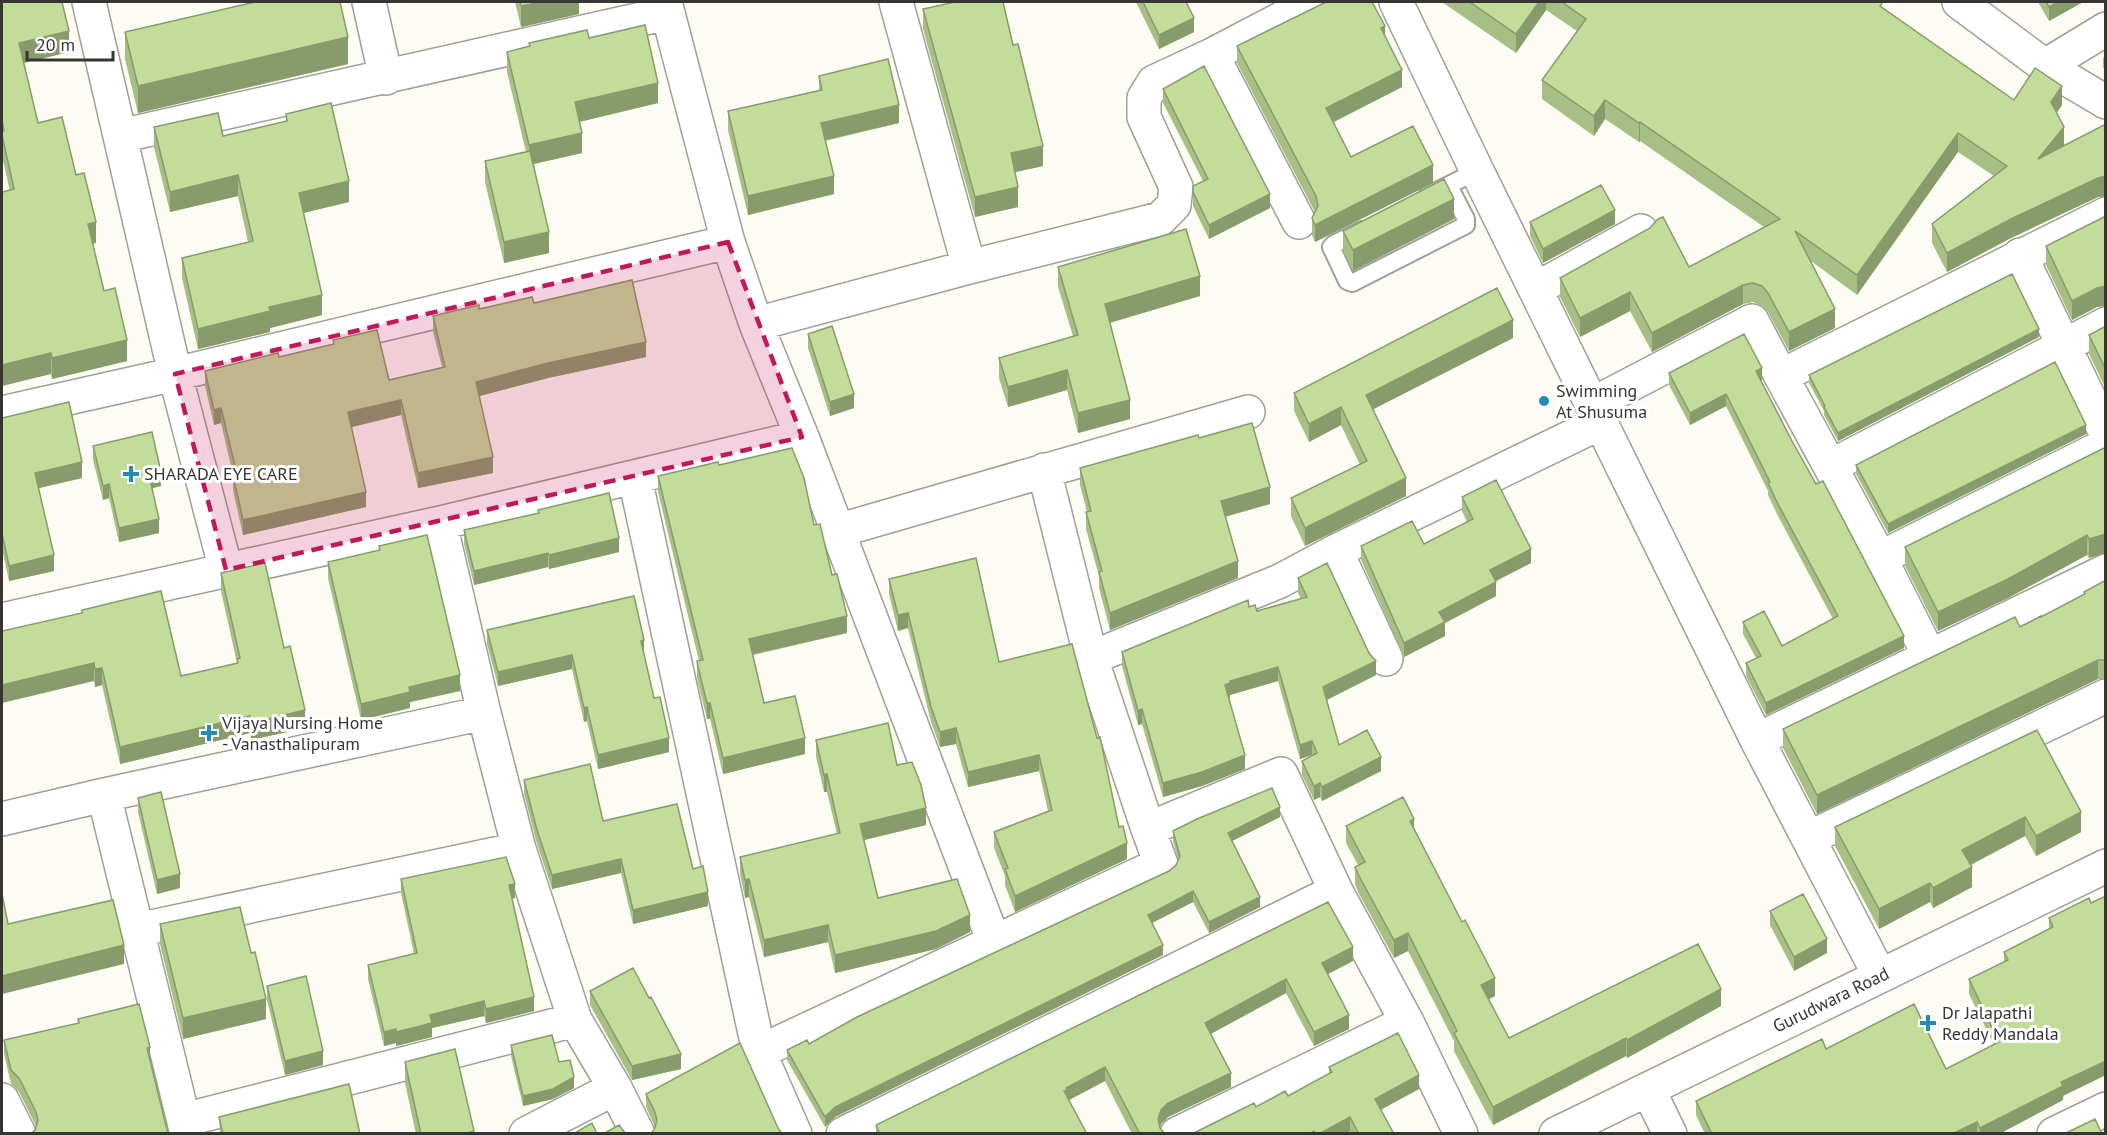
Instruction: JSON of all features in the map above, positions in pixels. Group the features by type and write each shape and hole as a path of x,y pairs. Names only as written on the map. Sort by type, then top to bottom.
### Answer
{"street":[{"path":"89,2 175,374 226,570"},
{"path":"369,2 386,78"},
{"path":"896,2 969,267"},
{"path":"756,324 1160,219 1174,205 1176,187 1144,117 1144,98 1154,82 1212,55 1313,2"},
{"path":"1396,2 1463,178 1536,289 1757,740 1880,976"},
{"path":"1959,2 2046,66 2106,102"},
{"path":"120,136 386,78 666,8 728,243 756,324 802,437 994,942"},
{"path":"2046,66 2106,29"},
{"path":"1212,55 1299,222"},
{"path":"1781,376 2106,214"},
{"path":"1536,289 1641,231"},
{"path":"2,413 728,243"},
{"path":"2020,255 2106,433"},
{"path":"1092,658 1280,581 1598,413 1752,321 1880,558 1930,657"},
{"path":"1831,466 2106,324"},
{"path":"837,531 1248,412"},
{"path":"2,620 440,523 802,437"},
{"path":"1880,558 2106,445"},
{"path":"759,1052 1161,864 1092,658 1044,470"},
{"path":"635,478 759,1052 795,1134"},
{"path":"440,523 484,713 519,849 575,1020 638,1134"},
{"path":"1336,550 1386,659"},
{"path":"1757,740 2106,572"},
{"path":"1809,838 2106,696"},
{"path":"2,819 484,713"},
{"path":"1148,829 1281,774 1336,891 1407,1022 1461,1134"},
{"path":"104,795 185,1127 575,1020"},
{"path":"138,930 519,849"},
{"name":"Gurudwara Road","path":"1557,1134 2106,866"},
{"path":"843,1134 1336,891"},
{"path":"1176,1134 1407,1022"},
{"path":"526,1134 615,1089"},
{"path":"1648,1089 1670,1134"},
{"path":"2,1100 19,1134"},
{"path":"2054,1134 2104,1114"}],"lane":[{"path":"1376,223 1331,247 1352,283 1466,225 1463,178 1418,201"}],"highlighted area":[{"path":"728,242 802,437 226,570 175,374"}],"building":[{"path":"2,2 62,2 69,31 19,43 38,123 62,117 76,175 84,173 96,222 88,224 104,291 115,288 127,340 52,358 51,353 2,365 2,192 14,189 2,135 4,131 2,119"},
{"path":"255,2 340,2 348,37 138,86 125,32"},
{"path":"520,2 542,2 521,6"},
{"path":"955,2 1003,2 1013,45 1018,44 1043,146 1011,153 1018,187 975,197 923,9"},
{"path":"1143,2 1186,2 1194,18 1159,35"},
{"path":"1326,2 1372,2 1385,26 1381,28 1402,70 1326,108 1351,157 1413,126 1433,165 1315,225 1312,218 1318,206 1316,196 1237,46"},
{"path":"1470,2 1539,2 1516,34"},
{"path":"1562,2 1880,2 1882,3 1880,6 2014,100 2035,68 2062,86 2051,102 2064,127 2038,159 2106,124 2106,176 2011,219 1947,253 1932,224 2007,166 1958,133 1857,275 1795,231 1835,309 1789,332 1768,293 1762,286 1753,283 1743,285 1652,333 1630,292 1580,318 1560,278 1650,228 1658,219 1663,217 1689,267 1780,219 1605,100 1594,116 1542,80 1586,19"},
{"path":"2046,2 2058,2 2049,7"},
{"path":"645,25 658,83 575,102 582,133 529,145 507,52 530,46 529,43 587,30 589,38"},
{"path":"888,59 899,105 821,123 834,176 748,196 728,111 822,90 819,76"},
{"path":"1204,66 1270,194 1209,225 1193,192 1193,186 1208,179 1163,89"},
{"path":"331,103 349,181 299,193 322,295 269,307 270,311 198,329 182,258 253,241 238,175 170,192 154,127 218,113 223,136 287,121 286,114"},
{"path":"530,151 549,232 504,242 485,161"},
{"path":"1444,179 1454,199 1353,250 1343,231"},
{"path":"1601,185 1615,210 1543,249 1530,222"},
{"path":"2106,216 2106,286 2097,288 2072,301 2046,246"},
{"path":"1186,229 1200,276 1105,304 1130,400 1078,413 1067,370 1008,387 999,358 1078,335 1058,267"},
{"path":"2012,274 2039,329 1838,433 1809,375"},
{"path":"632,280 646,342 548,363 476,382 493,457 418,473 401,400 348,412 366,492 243,520 233,475 237,474 221,408 214,410 205,371 278,353 279,357 334,344 333,340 377,330 389,380 445,367 433,316 479,305 479,309 532,297 534,303"},
{"path":"1497,288 1513,320 1366,395 1406,478 1305,528 1291,498 1367,461 1341,407 1309,424 1294,393"},
{"path":"832,326 854,394 830,402 808,334"},
{"path":"2106,326 2106,370 2089,335"},
{"path":"1744,334 1762,368 1756,371 1792,441 1816,484 1823,481 1904,636 1766,703 1746,663 1761,656 1743,622 1764,611 1782,646 1838,616 1778,504 1768,483 1770,482 1726,394 1690,413 1669,373"},
{"path":"2055,362 2086,425 1888,524 1856,465"},
{"path":"69,402 82,462 35,473 54,555 9,566 2,533 2,418"},
{"path":"1252,423 1270,487 1221,501 1238,561 1110,613 1099,572 1102,571 1086,512 1091,511 1080,468 1198,435 1199,438"},
{"path":"152,432 161,472 149,475 159,519 119,528 109,484 103,486 93,446"},
{"path":"2106,447 2106,534 2089,539 2087,535 2008,579 1938,612 1905,547"},
{"path":"792,448 804,478 814,525 820,524 832,575 837,574 847,616 749,639 764,703 795,696 805,738 723,758 710,703 707,703 698,667 697,661 703,660 658,476"},
{"path":"1496,480 1531,549 1490,570 1496,582 1439,612 1445,622 1404,643 1361,546 1412,521 1424,544 1473,519 1462,497"},
{"path":"609,493 619,538 474,571 464,530 539,513 538,510"},
{"path":"427,535 460,675 409,687 410,692 361,704 328,562 380,550 379,546"},
{"path":"976,558 999,662 1072,644 1097,738 1100,737 1119,827 1123,826 1127,843 1015,896 1005,869 1008,868 994,832 1052,810 1039,755 968,772 956,728 940,732 931,707 908,613 898,615 889,579"},
{"path":"265,563 284,648 290,646 305,710 251,723 250,716 120,747 102,668 95,669 94,663 2,685 2,631 82,613 82,610 161,591 181,676 238,663 237,659 240,658 221,573"},
{"path":"1327,563 1369,653 1376,661 1323,687 1339,745 1367,730 1381,757 1322,787 1320,783 1314,786 1302,761 1317,753 1312,741 1300,745 1278,667 1230,681 1225,685 1245,755 1202,772 1163,783 1142,709 1138,711 1122,652 1248,600 1249,607 1255,605 1257,611 1307,597 1298,578"},
{"path":"2106,580 2106,660 2098,660 1817,795 1783,729 2015,617 2020,627 2085,594 2084,592"},
{"path":"634,596 654,698 660,697 669,738 598,755 572,655 498,672 487,630"},
{"path":"888,723 897,765 912,762 921,785 926,808 860,824 878,898 957,879 970,915 936,931 835,955 828,925 764,940 749,879 745,880 740,857 840,833 827,774 824,775 816,740"},
{"path":"2037,730 2081,812 2036,836 2025,817 1962,850 1972,867 1933,888 1930,883 1879,909 1835,827"},
{"path":"590,764 603,821 677,804 693,869 703,866 708,892 633,910 621,859 552,875 524,780"},
{"path":"1272,788 1280,807 1228,833 1260,897 1209,922 1193,891 1148,915 1163,945 835,1107 825,1117 787,1050 807,1040 809,1044 857,1017 1169,871 1176,865 1180,856 1173,831"},
{"path":"161,792 180,874 157,880 138,798"},
{"path":"1403,797 1414,819 1410,821 1462,922 1465,920 1495,978 1481,985 1509,1038 1698,944 1721,989 1627,1040 1626,1038 1493,1107 1454,1033 1457,1031 1408,933 1394,940 1355,867 1365,862 1346,826"},
{"path":"506,857 515,884 509,885 534,997 486,1009 484,1001 430,1015 432,1023 396,1032 396,1029 384,1032 368,965 417,953 401,879"},
{"path":"2,894 8,924 113,900 124,945 2,976"},
{"path":"1803,894 1827,939 1794,957 1770,911"},
{"path":"2106,896 2106,1061 2061,1082 2063,1086 1980,1128 1977,1122 1952,1134 1712,1134 1696,1101 1822,1039 1826,1049 1914,1004 1946,1069 1999,1042 1969,979 2008,960 2004,952 2053,927 2049,918 2089,898 2091,903"},
{"path":"1328,902 1353,947 1322,963 1349,1015 1314,1032 1286,979 1205,1023 1231,1073 1168,1103 1161,1110 1158,1119 1160,1128 1165,1134 1140,1134 1105,1067 1064,1091 1087,1134 880,1134 876,1125"},
{"path":"240,907 251,953 255,952 266,999 183,1018 160,924"},
{"path":"633,968 681,1054 632,1066 590,991"},
{"path":"306,976 323,1051 285,1061 267,986"},
{"path":"139,1004 168,1134 31,1134 38,1120 36,1112 19,1078 11,1070 4,1040 79,1023 78,1019"},
{"path":"1398,1033 1419,1075 1375,1099 1394,1134 1359,1134 1350,1117 1319,1134 1315,1134 1314,1131 1309,1134 1192,1134 1254,1103 1256,1107 1285,1091 1288,1096 1332,1072 1329,1067"},
{"path":"552,1035 559,1062 570,1060 574,1077 553,1089 523,1096 511,1045"},
{"path":"740,1043 782,1134 650,1134 657,1121 646,1094"},
{"path":"455,1049 474,1131 465,1134 421,1134 405,1062"},
{"path":"349,1084 360,1134 223,1134 219,1117"},
{"path":"2095,1119 2102,1134 2064,1134"},
{"path":"592,1123 597,1134 573,1134"},
{"path":"619,1125 626,1134 603,1134"}],"place":[{"name":"Swimming At Shusuma","path":"1544,401"},
{"name":"SHARADA EYE CARE","path":"131,474"},
{"name":"Vijaya Nursing Home - Vanasthalipuram","path":"209,733"},
{"name":"Dr Jalapathi Reddy Mandala","path":"1928,1023"}]}
